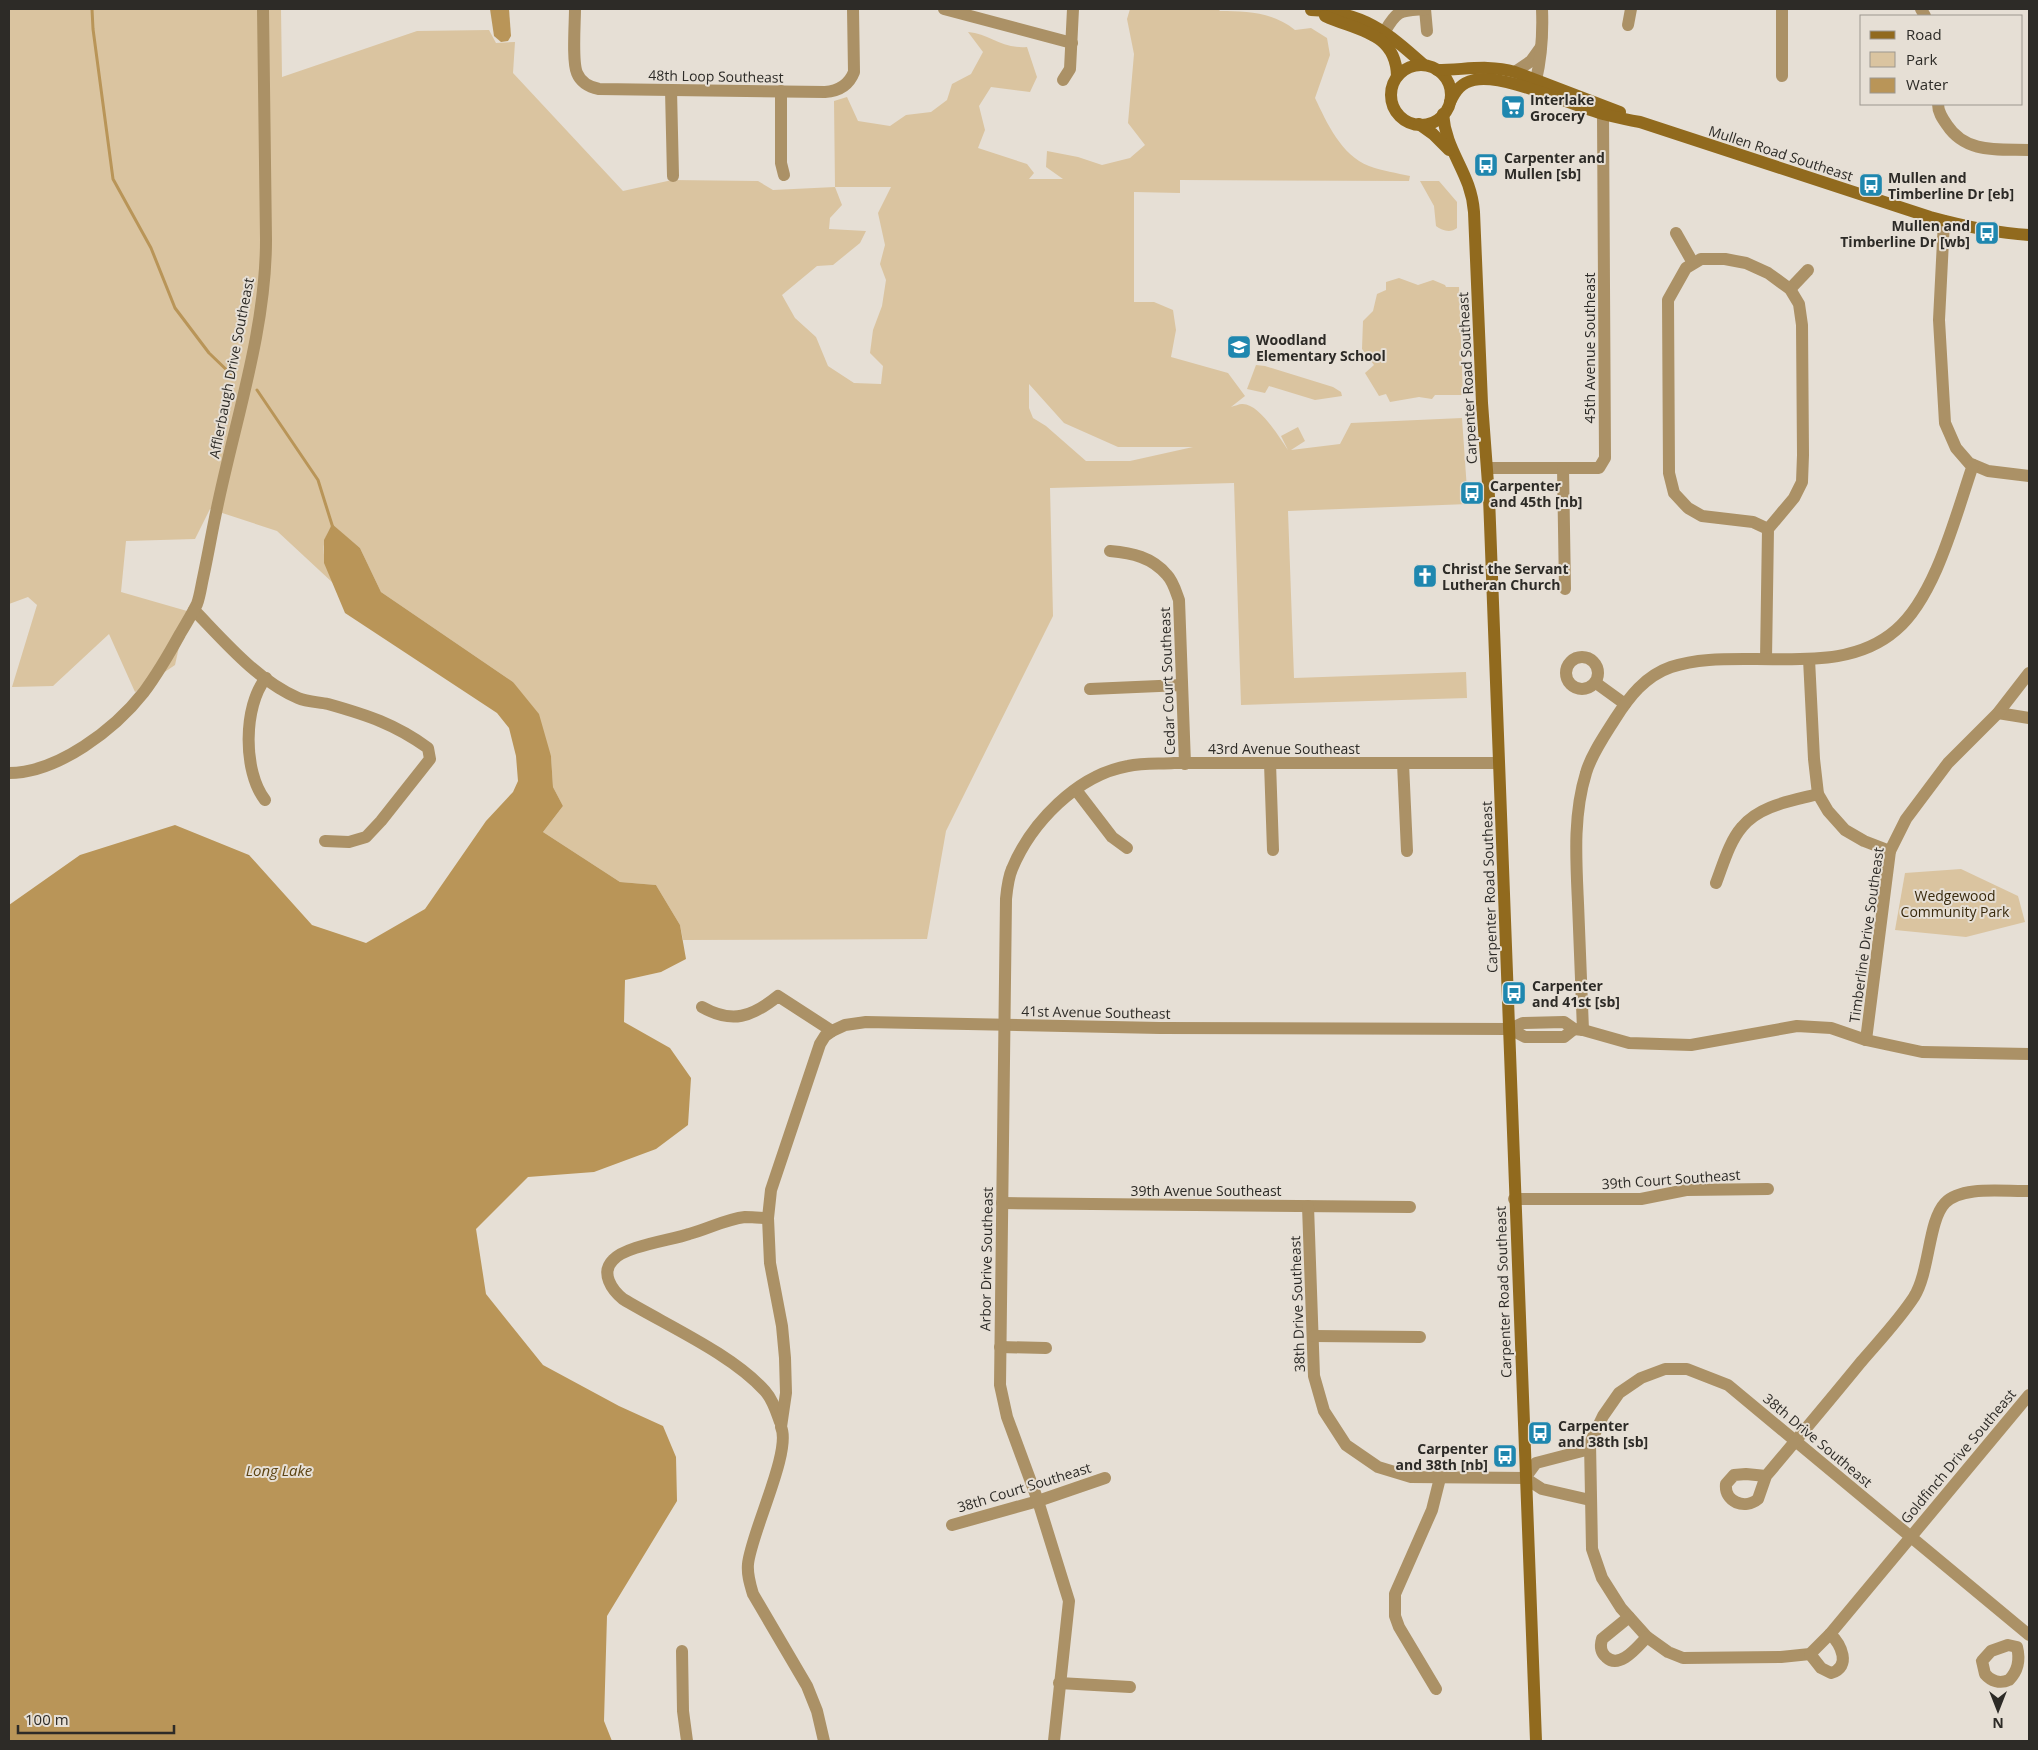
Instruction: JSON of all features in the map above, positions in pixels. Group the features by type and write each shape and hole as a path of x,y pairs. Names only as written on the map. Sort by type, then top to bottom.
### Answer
{"street":[{"name":"Afflerbaugh Drive Southeast","path":"9,773 22,773 44,767 68,756 95,739 120,718 143,692 164,662 198,603 216,509 252,351 264,277 266,240 263,9"},
{"name":"48th Loop Southeast","path":"575,9 576,72 586,85 599,89 833,92 846,85 852,76 854,66 853,9"},
{"path":"944,9 1072,43"},
{"path":"1063,80 1070,69 1073,9"},
{"path":"1308,9 1334,11 1371,23 1385,31 1424,65 1437,70 1445,77 1449,86 1450,102 1443,114 1431,122 1418,124 1404,119 1394,107 1391,91 1397,76 1409,67 1424,65"},
{"path":"1308,9 1368,32 1381,40 1387,46 1394,59 1397,76"},
{"path":"1385,31 1393,17 1405,10 1425,9 1428,32"},
{"path":"1501,80 1530,82 1536,80 1543,45 1542,9"},
{"path":"1628,25 1632,9"},
{"path":"1782,9 1782,76"},
{"path":"1515,72 1531,61 1538,49 1543,45"},
{"name":"Mullen Road Southeast","path":"1437,70 1485,66 1515,72 1612,108 1640,122"},
{"name":"Mullen Road Southeast","path":"1450,102 1456,90 1463,84 1475,79 1501,80 1603,114 1640,122 1944,221 2005,233 2029,235"},
{"path":"671,90 673,176"},
{"path":"781,91 781,164 784,175"},
{"path":"1938,105 1938,111 1953,134 1972,147 2029,150"},
{"name":"Carpenter Road Southeast","path":"1443,114 1444,129 1454,156 1468,179 1473,199 1510,1029 1514,1199 1536,1741"},
{"name":"45th Avenue Southeast","path":"1486,468 1599,468 1605,458 1603,114"},
{"name":"Carpenter Road Southeast","path":"1418,124 1433,134 1454,156"},
{"path":"1944,221 1939,320 1944,423 1956,448 1969,463 1988,471 2029,476"},
{"path":"1676,233 1693,263"},
{"path":"1766,659 1768,529 1794,498 1802,482 1802,325 1799,304 1790,288 1768,273 1746,264 1725,259 1701,259 1686,268 1668,300 1669,473 1674,494 1688,508 1702,516 1754,522 1768,529"},
{"path":"1790,288 1808,270"},
{"path":"1578,1030 1576,843 1579,800 1586,770 1625,704 1648,679 1670,668 1707,659 1809,659 1846,655 1874,646 1897,630 1917,608 1935,572 1973,465"},
{"path":"1563,468 1564,590"},
{"name":"Cedar Court Southeast","path":"1110,551 1131,552 1148,560 1168,575 1180,600 1185,764"},
{"path":"194,610 266,678 300,699 377,718 414,738 428,748 430,759 382,821 366,837 349,842 325,841"},
{"path":"1809,659 1814,759 1818,794 1828,811 1845,830 1864,841 1890,851"},
{"name":"Timberline Drive Southeast","path":"1866,1040 1890,851 1906,819 1948,763 1998,713 2029,673"},
{"path":"266,678 259,687 252,703 248,737 255,781 258,791 266,800"},
{"path":"1596,683 1625,704"},
{"path":"1090,689 1182,685"},
{"path":"1998,713 2029,718"},
{"path":"1270,763 1273,850"},
{"name":"43rd Avenue Southeast","path":"1076,790 1097,777 1127,766 1270,763 1498,763"},
{"path":"1402,763 1407,851"},
{"path":"1076,790 1112,837 1127,848"},
{"name":"Arbor Drive Southeast","path":"1054,1741 1068,1601 1038,1501 1001,1397 1000,1347 1006,899 1011,870 1034,828 1048,812 1076,790"},
{"path":"1716,883 1741,828 1755,815 1779,805 1818,794"},
{"path":"702,1007 712,1013 734,1018 769,1004 778,996 832,1030 820,1044 808,1077 772,1190 768,1218 770,1263 782,1326 785,1358 786,1393 782,1427"},
{"name":"41st Avenue Southeast","path":"832,1030 845,1025 866,1022 1245,1029 1510,1029 1523,1023 1564,1022 1578,1030 1629,1043 1691,1045 1797,1026 1831,1028 1866,1040 1922,1052 2029,1054"},
{"name":"39th Court Southeast","path":"1514,1199 1641,1199 1686,1190 1768,1189"},
{"path":"1766,1476 1894,1323 1914,1296 1926,1270 1939,1213 1945,1204 1954,1196 1964,1192 2029,1191"},
{"name":"39th Avenue Southeast","path":"1002,1203 1410,1207"},
{"name":"38th Drive Southeast","path":"1308,1206 1314,1376 1324,1411 1346,1445 1378,1467 1412,1476 1440,1478 1526,1478 1542,1489 1590,1500 1590,1443 1602,1416 1619,1393 1641,1378 1665,1369 1687,1368 1728,1385 2029,1636"},
{"path":"768,1218 744,1217 637,1248 613,1259 608,1269 608,1278 612,1290 623,1299 720,1355 756,1383 765,1392 774,1406 784,1432 782,1450 753,1542 748,1564 749,1579 759,1605 807,1686 817,1711 824,1741"},
{"path":"1314,1336 1420,1337"},
{"path":"1000,1347 1046,1348"},
{"name":"Goldfinch Drive Southeast","path":"1830,1634 1910,1537 2027,1403"},
{"path":"1526,1478 1536,1464 1590,1449"},
{"name":"38th Court Southeast","path":"952,1525 1038,1501 1105,1478"},
{"path":"1436,1689 1399,1627 1394,1605 1395,1594 1432,1510 1440,1478"},
{"path":"1590,1500 1592,1549 1602,1578 1629,1617 1648,1637 1668,1652 1683,1658 1780,1658 1810,1654 1830,1634 1837,1640 1843,1655 1843,1662 1838,1670 1831,1673 1824,1671 1810,1654"},
{"path":"1629,1617 1602,1639 1601,1651 1605,1657 1616,1661 1622,1659 1648,1637"},
{"path":"2017,1647 2029,1636"},
{"path":"682,1651 683,1711 688,1741"},
{"path":"1059,1682 1130,1686"}],"green space":[{"path":"9,9 281,9 282,77 417,31 489,30 496,43 515,42 513,73 623,191 672,180 758,181 773,190 835,187 834,101 847,97 858,121 890,126 906,115 931,112 947,100 952,84 971,74 983,52 968,32 983,35 1010,46 1027,47 1037,77 1030,92 991,87 979,106 985,130 978,148 1027,164 1034,173 1029,179 1063,179 1046,167 1047,151 1078,157 1102,165 1130,158 1145,145 1128,123 1134,54 1127,19 1130,9 1218,9 1220,11 1249,12 1278,19 1295,30 1311,28 1327,38 1330,55 1315,98 1330,128 1350,154 1359,161 1384,171 1410,176 1409,181 1180,180 1180,193 1134,192 1134,302 1154,302 1173,310 1176,330 1171,357 1228,373 1245,396 1231,407 1242,404 1249,405 1255,409 1268,422 1288,450 1281,436 1298,427 1305,441 1291,450 1340,444 1351,423 1462,418 1468,504 1288,511 1294,678 1466,672 1467,698 1241,705 1234,483 1050,488 1053,616 946,831 927,939 683,940 680,925 656,885 620,882 543,832 563,806 553,787 551,756 513,682 381,592 360,548 332,525 325,540 324,554 333,583 277,531 210,509 195,539 126,541 121,592 187,611 175,665 135,692 109,634 53,686 12,687 37,605 28,597 9,604","holes":["835,187 891,187 878,213 885,245 880,264 886,280 882,306 873,330 870,353 883,366 881,384 854,383 828,366 816,337 795,318 782,295 817,266 833,265 860,243 866,231 829,229 830,218 842,205","1029,384 1064,423 1118,447 1193,447 1130,461 1086,461 1046,426 1033,418 1029,408"]},
{"path":"1420,181 1439,181 1457,202 1457,228 1446,231 1436,226 1434,206"},
{"path":"1399,278 1418,285 1433,280 1446,287 1459,287 1463,395 1435,395 1432,399 1419,397 1390,402 1386,394 1379,396 1365,373 1374,365 1362,349 1363,321 1373,311 1377,294 1386,290 1386,282"},
{"path":"1256,365 1265,366 1333,387 1341,392 1342,396 1315,400 1269,386 1265,393 1247,389"},
{"name":"Wedgewood Community Park","path":"1961,869 2018,896 2025,922 1966,937 1895,930 1905,873"}],"water":[{"path":"490,9 509,9 511,36 508,41 501,42 494,36"},
{"name":"Long Lake","path":"332,524 360,548 381,592 513,682 539,714 551,756 553,787 563,806 543,832 620,882 656,885 680,925 686,959 661,972 625,980 624,1022 670,1048 691,1078 688,1125 656,1149 594,1172 528,1177 476,1229 486,1294 543,1365 619,1406 663,1426 676,1457 677,1501 607,1616 604,1721 612,1741 9,1741 9,905 80,855 175,825 249,855 312,925 366,943 425,909 486,821 513,792 518,781 516,756 509,728 497,713 345,613 324,563 324,540"}],"waterway":[{"path":"92,9 113,179 151,248 175,308 209,353 234,377"},
{"path":"257,390 318,480 333,528"}],"place":[{"name":"Interlake Grocery","path":"1513,107"},
{"name":"Carpenter and Mullen [sb]","path":"1486,165"},
{"name":"Mullen and Timberline Dr [eb]","path":"1871,185"},
{"name":"Mullen and Timberline Dr [wb]","path":"1987,233"},
{"name":"Woodland Elementary School","path":"1239,347"},
{"name":"Carpenter and 45th [nb]","path":"1472,493"},
{"name":"Christ the Servant Lutheran Church","path":"1425,576"},
{"name":"Carpenter and 41st [sb]","path":"1514,993"},
{"name":"Carpenter and 38th [sb]","path":"1540,1433"},
{"name":"Carpenter and 38th [nb]","path":"1505,1456"}]}
